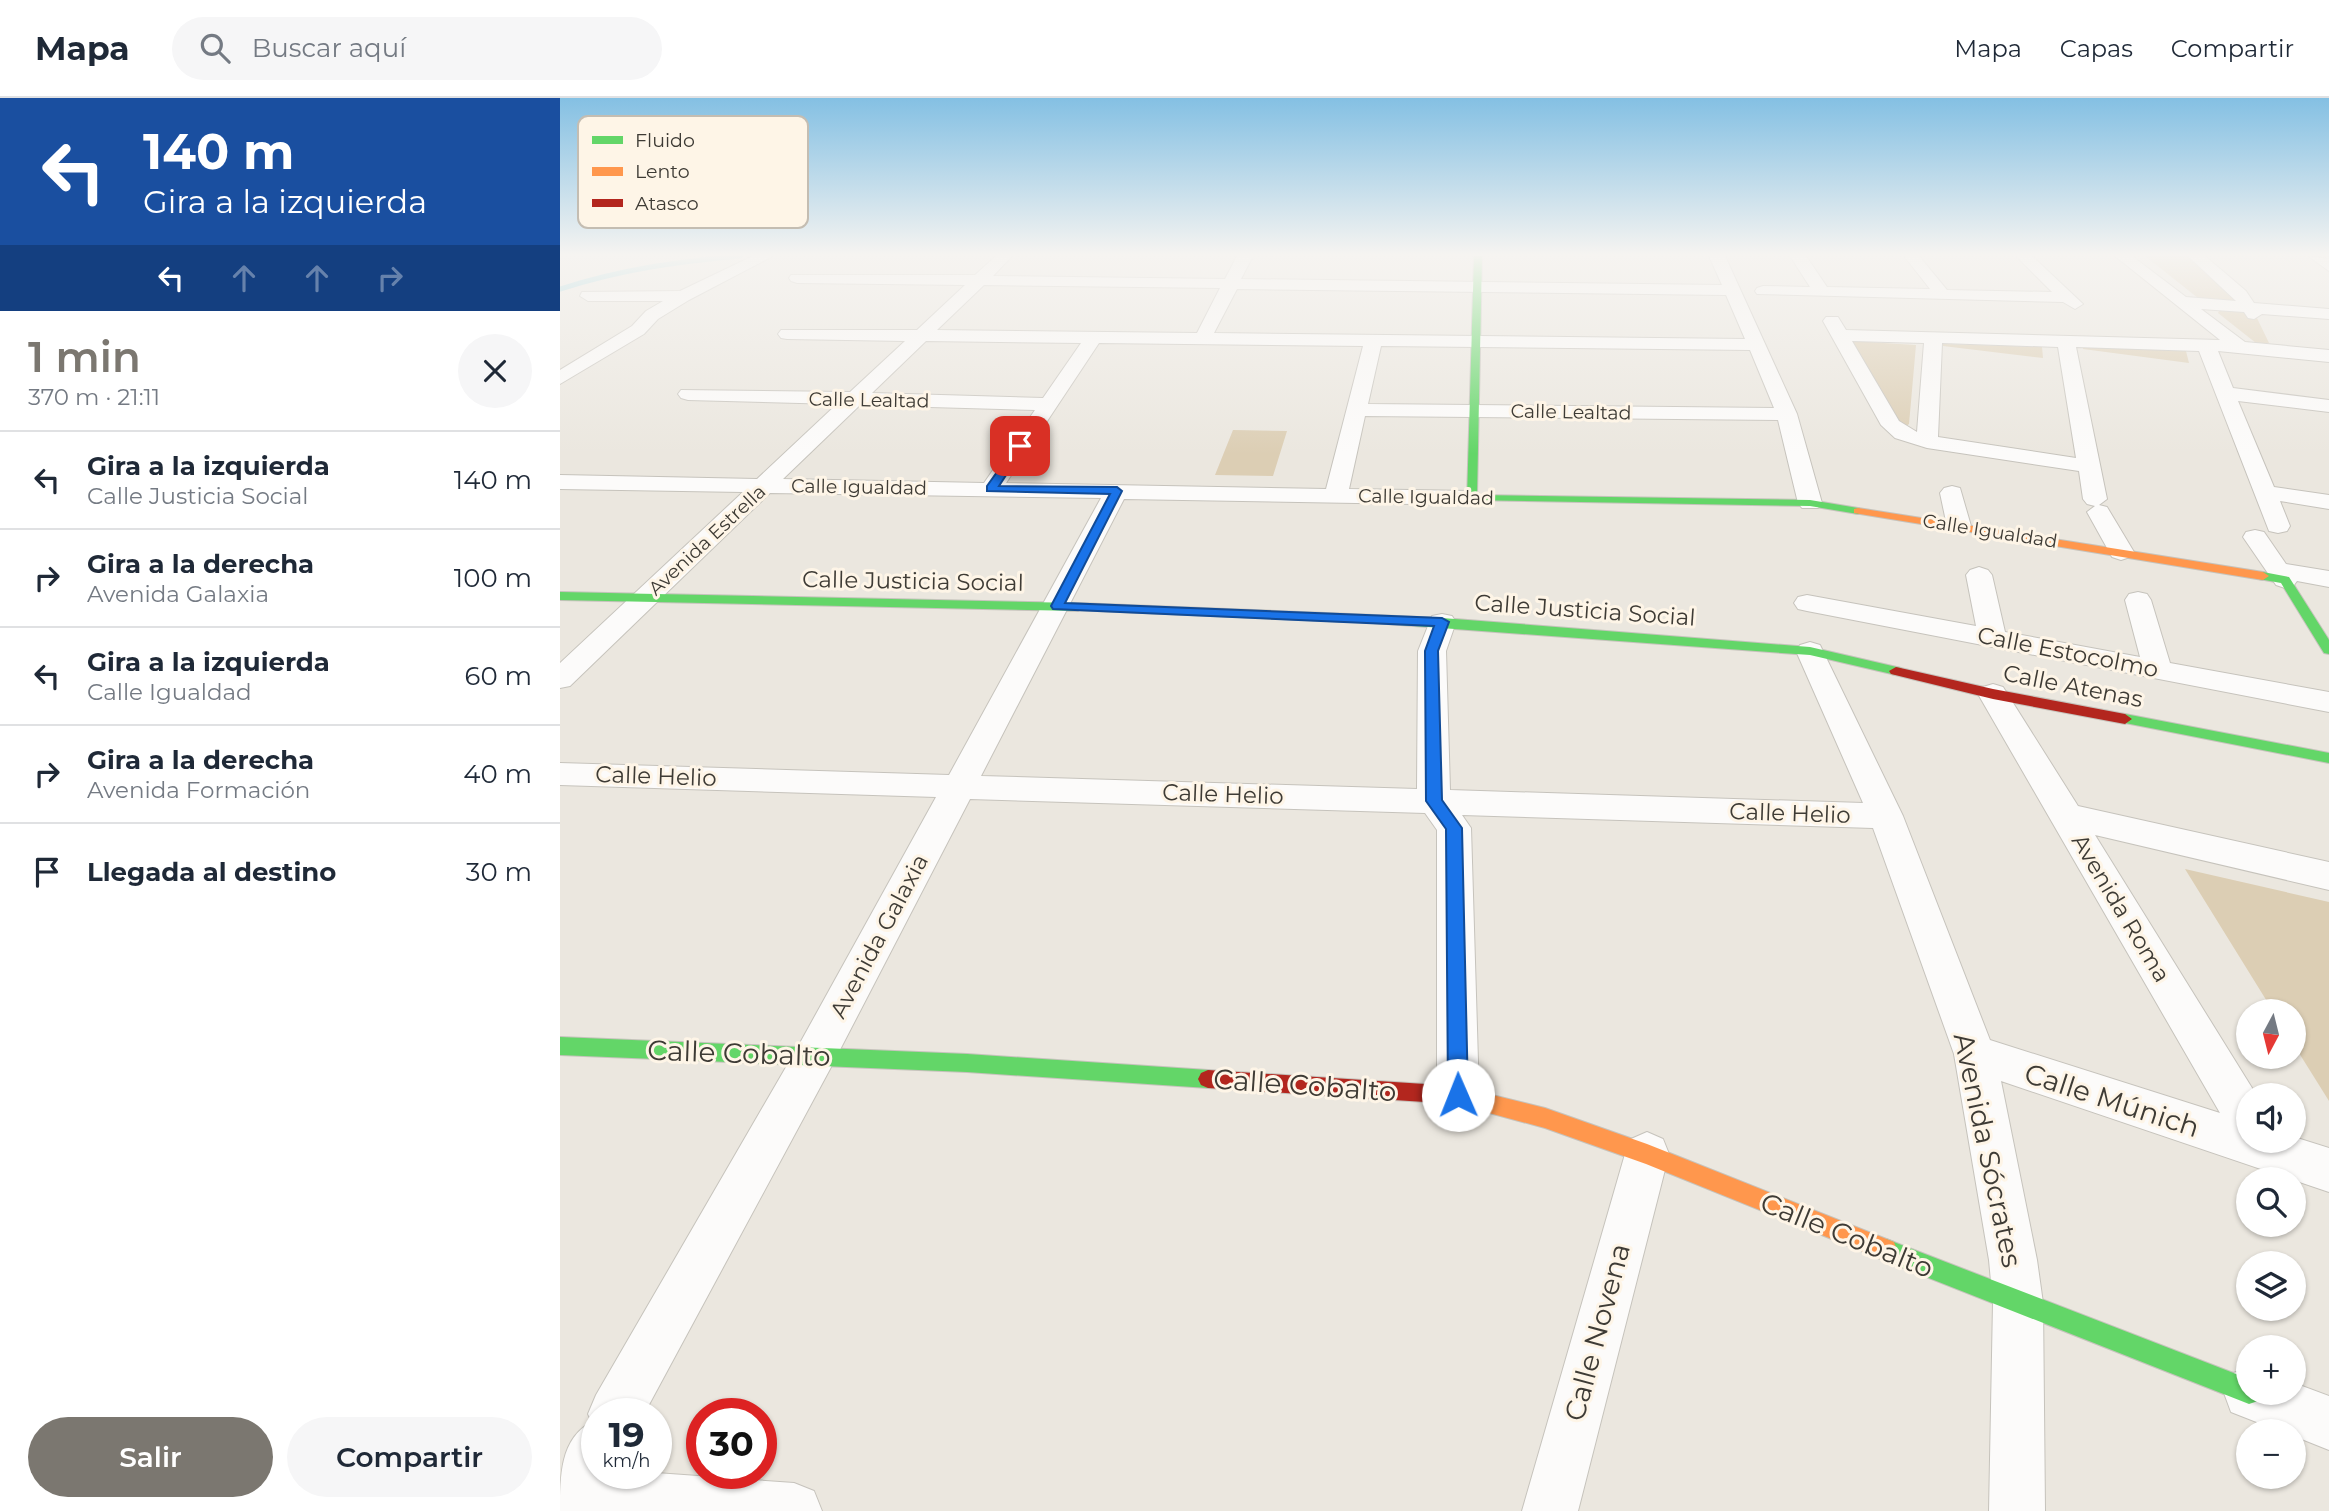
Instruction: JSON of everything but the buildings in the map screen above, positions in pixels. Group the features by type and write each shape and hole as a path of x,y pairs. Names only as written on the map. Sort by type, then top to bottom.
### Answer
{"street":[{"path":"560,378 638,330 646,322"},
{"name":"Avenida Estrella","path":"560,679 934,322"},
{"path":"1203,338 1212,322"},
{"path":"1471,498 1478,322"},
{"path":"1745,322 1787,414 1810,503"},
{"path":"1833,322 1891,425 1902,434 1927,442 2088,466"},
{"path":"2208,322 2240,347"},
{"path":"2260,322 2279,351"},
{"path":"787,334 1755,345"},
{"path":"1840,335 2206,345 2329,356"},
{"path":"991,489 1094,337"},
{"path":"1927,442 1933,337"},
{"path":"1336,495 1373,341"},
{"path":"2066,341 2097,506 2121,552"},
{"path":"2206,345 2264,492 2267,531 2282,575 2329,650"},
{"path":"560,352 602,352"},
{"path":"2225,393 2329,407"},
{"name":"Calle Lealtad","path":"688,394 1049,404"},
{"name":"Calle Lealtad","path":"1356,410 1787,414"},
{"name":"Calle Igualdad","path":"560,482 1810,503 2282,575"},
{"name":"Avenida Galaxia","path":"624,1398 815,1056 1117,491"},
{"path":"2264,492 2329,502"},
{"path":"1952,494 1959,526"},
{"path":"1979,575 1992,638"},
{"path":"2282,575 2329,579"},
{"name":"Calle Justicia Social","path":"560,596 1057,606 1442,622 1810,651"},
{"path":"2137,600 2158,670"},
{"name":"Calle Estocolmo","path":"1807,603 2329,702"},
{"path":"1442,622 1432,651 1434,801 1454,828 1458,1095"},
{"name":"Calle Atenas","path":"1810,651 1993,694 2329,758"},
{"name":"Avenida Sócrates","path":"1810,651 1886,816 1975,1054 2013,1260 2018,1303 2017,1511"},
{"name":"Avenida Roma","path":"1993,694 2236,1101"},
{"name":"Calle Helio","path":"560,774 1886,816"},
{"path":"2066,816 2329,876"},
{"name":"Calle Cobalto","path":"560,1046 815,1056 1458,1095 1545,1118 1647,1154 2236,1388"},
{"name":"Calle Múnich","path":"1975,1054 2236,1131"},
{"name":"Calle Múnich","path":"2291,1153 2329,1170"},
{"name":"Calle Novena","path":"1550,1511 1647,1154"},
{"name":"Calle Cobalto","path":"2281,1405 2329,1423"},
{"path":"581,1473 564,1500 794,1511"}],"shaded area":[{"path":"2229,322 2259,322 2269,343 2256,343"},
{"path":"1851,341 1916,345 1909,424 1905,427 1899,424"},
{"path":"1943,346 2042,347 2043,358"},
{"path":"2083,349 2186,351 2189,363"},
{"path":"1233,430 1287,431 1273,476 1215,475"},
{"path":"2185,869 2329,902 2329,1101 2306,1064 2306,999 2266,999"}],"traffic: fast":[{"path":"1476,322 1471,498 1810,503 1858,511"},
{"path":"2263,576 2285,580 2329,650"},
{"path":"560,596 1078,607"},
{"path":"1351,618 1442,622 1810,651 1896,671"},
{"path":"2125,719 2329,758"},
{"path":"560,1046 967,1063 1208,1079"},
{"path":"1886,1250 2236,1387"}],"traffic: slow":[{"path":"1858,511 2263,576"},
{"path":"1078,607 1351,618"},
{"path":"1456,1095 1545,1118 1647,1154 1886,1250"}],"traffic: jam":[{"path":"1896,671 1993,694 2125,719"},
{"path":"1208,1079 1456,1095"}],"route":[{"path":"1020,446 991,489 1117,491 1057,606 1442,622 1432,651 1434,801 1454,828 1458,1095"}]}
